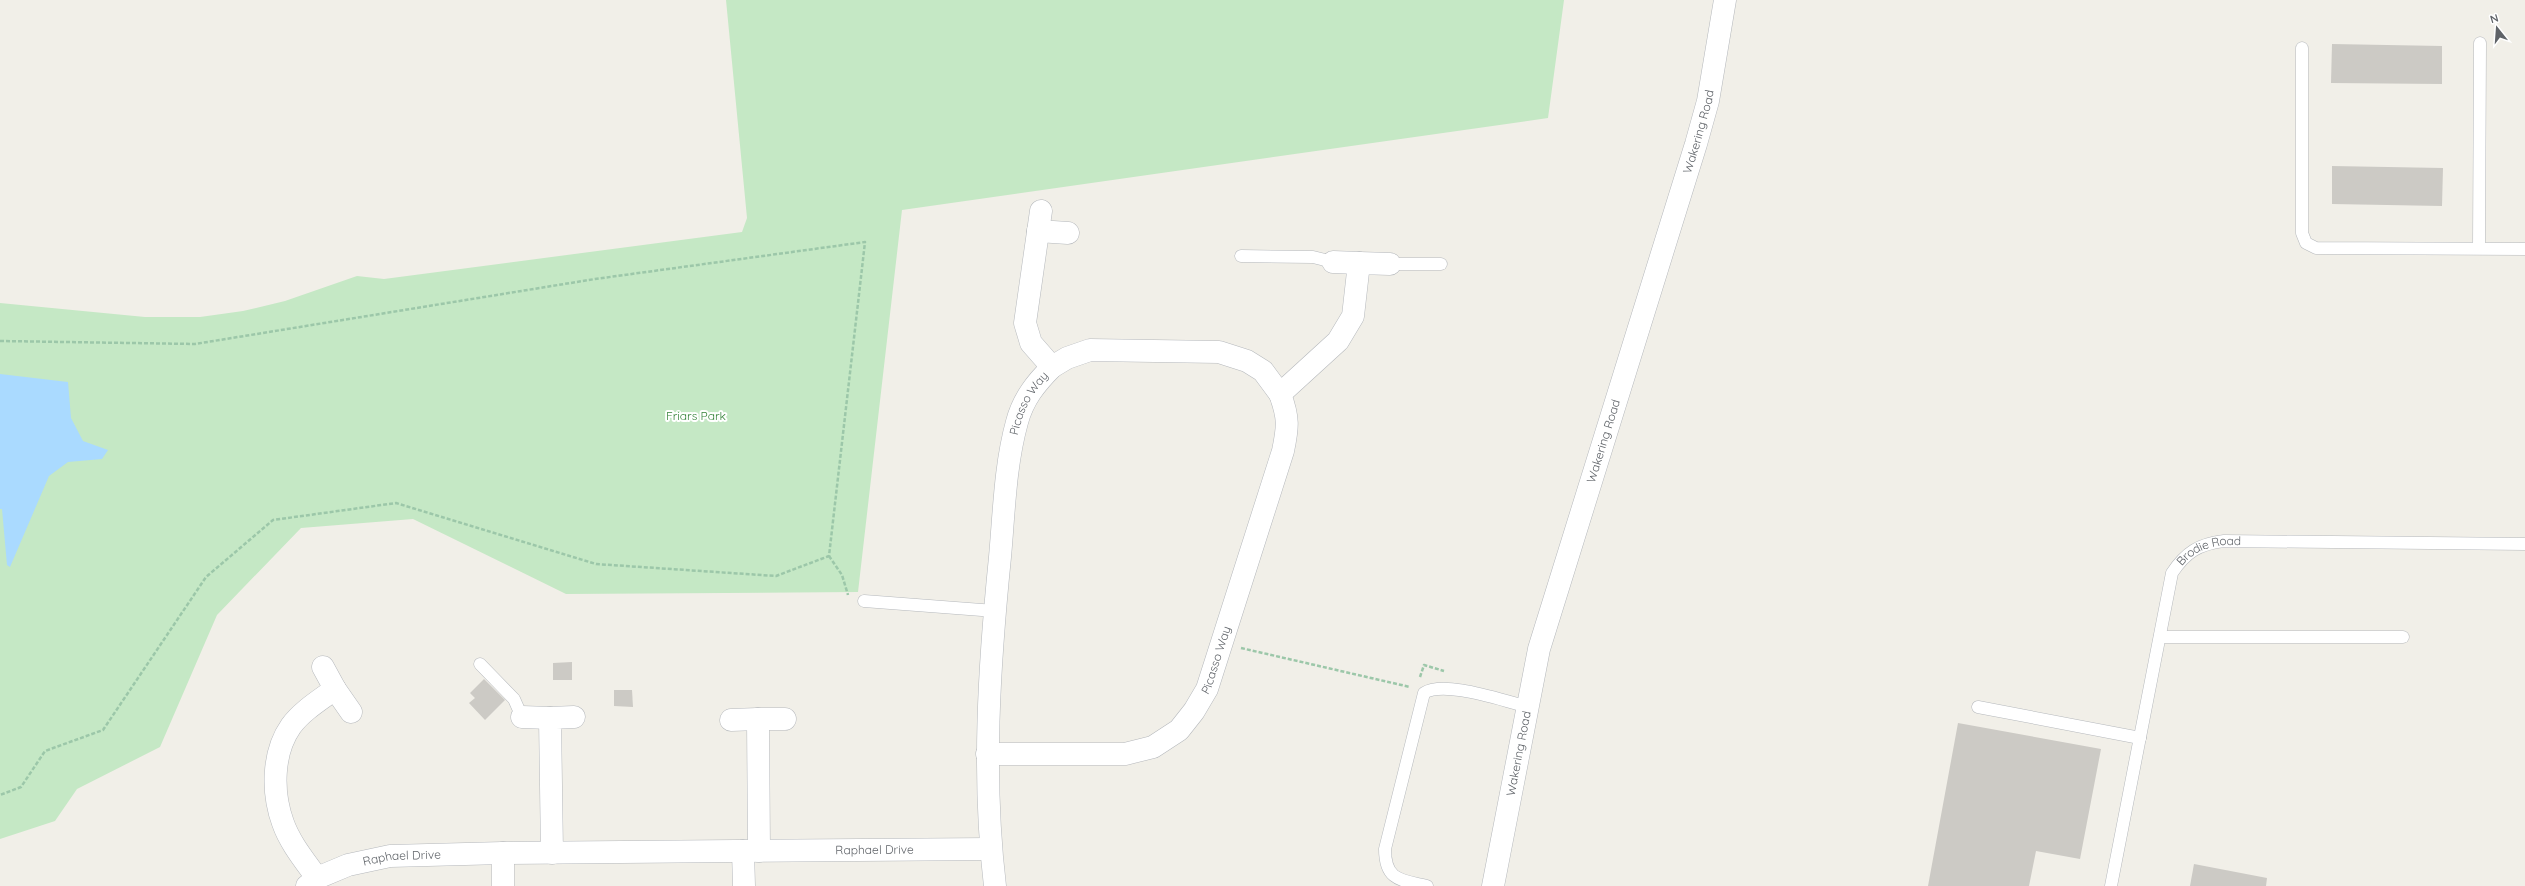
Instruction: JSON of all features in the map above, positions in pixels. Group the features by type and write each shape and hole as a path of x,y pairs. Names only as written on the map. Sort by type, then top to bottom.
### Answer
{"street":[{"name":"Wakering Road","path":"1493,886 1538,649 1696,144 1708,101 1725,0"},
{"name":"Picasso Way","path":"1052,367 1031,343 1025,323 1039,221 1068,233"},
{"path":"1333,262 1390,264"},
{"path":"1280,394 1338,341 1352,316 1359,263"},
{"name":"Picasso Way","path":"987,754 1125,754 1153,747 1179,730 1194,711 1207,689 1283,451 1288,426 1286,411 1280,394 1263,371 1247,361 1219,352 1090,350 1067,358 1052,367 1034,385 1026,398 1017,422 1011,454 995,611 987,754 990,849 995,886"},
{"path":"323,668 351,712"},
{"path":"312,882 283,824 278,804 276,777 279,750 291,726 311,706 336,689"},
{"path":"522,717 574,717"},
{"path":"550,718 552,853"},
{"path":"744,886 751,851 758,719"},
{"path":"731,720 785,719"},
{"name":"Raphael Drive","path":"312,882 348,865 390,856 503,853 990,849"},
{"path":"503,853 503,886"}],"lane":[{"path":"2479,247 2480,43"},
{"path":"2302,48 2302,233 2306,243 2316,248 2479,247 2525,249"},
{"path":"1241,256 1313,257 1333,262"},
{"path":"1390,264 1441,264"},
{"name":"Brodie Road","path":"2111,886 2172,573 2191,550 2206,543 2224,541 2525,544"},
{"path":"864,601 995,611"},
{"path":"2160,638 2403,637"},
{"path":"480,664 514,699 522,717"},
{"path":"1427,886 1399,880 1391,875 1386,867 1385,859 1385,849 1424,693 1437,688 1468,692 1526,706"},
{"path":"1978,707 2140,738"}],"path":[{"path":"0,341 195,344 595,279 865,242 829,556 842,575 849,597 864,601"},
{"path":"0,795 21,786 45,751 103,730 206,577 273,520 396,503 596,564 776,576 829,556"},
{"path":"1222,643 1417,688"},
{"path":"1419,683 1424,665 1446,672"}],"green space":[{"name":"Friars Park","path":"726,0 1564,0 1548,118 902,210 858,592 566,594 413,519 301,528 217,615 160,747 77,789 55,821 0,839 0,303 145,317 200,317 243,311 285,301 357,276 384,279 742,232 747,218"}],"water":[{"path":"0,374 68,382 71,418 83,441 108,450 102,459 68,462 49,476 10,567 7,565 2,509 0,509"}],"building":[{"path":"2332,44 2442,46 2442,84 2331,83"},
{"path":"2332,166 2443,168 2442,206 2332,204"},
{"path":"572,662 572,680 553,680 553,663"},
{"path":"484,679 505,700 485,720 469,703 475,698 470,693"},
{"path":"614,690 632,690 633,707 614,706"},
{"path":"1958,723 2101,749 2080,859 2036,851 2029,886 1928,886"},
{"path":"2194,864 2267,878 2266,886 2190,886"}]}
